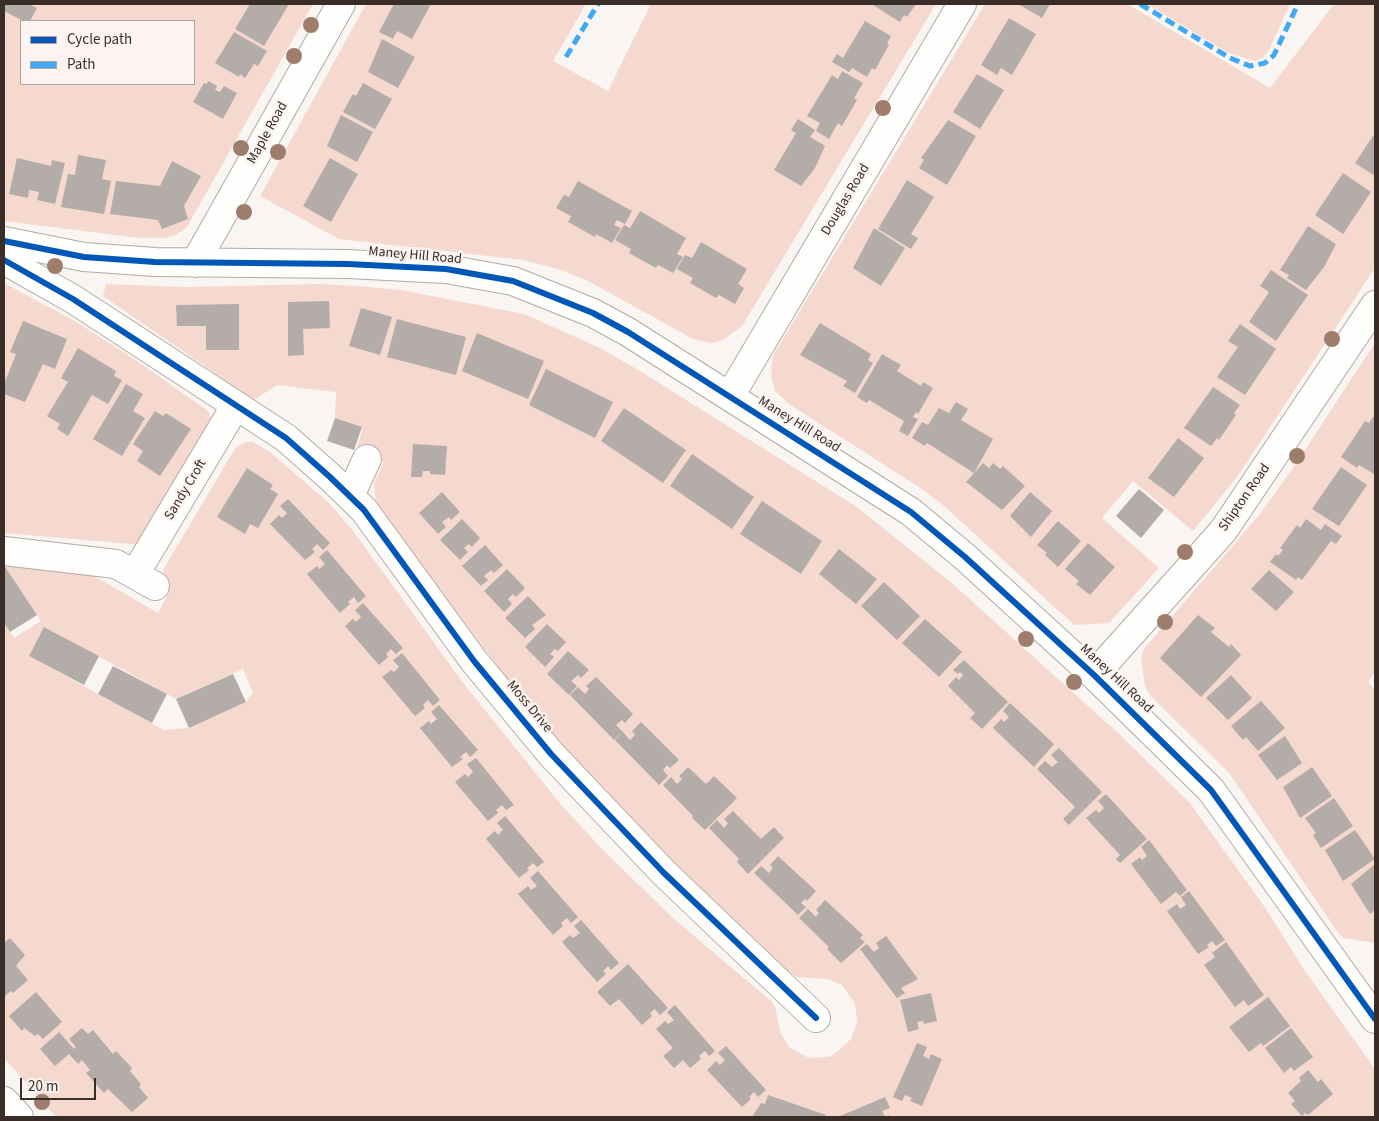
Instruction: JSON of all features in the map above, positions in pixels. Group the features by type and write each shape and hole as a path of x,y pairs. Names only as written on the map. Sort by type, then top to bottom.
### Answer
{"street":[{"name":"Maple Road","path":"195,263 341,4"},
{"name":"Douglas Road","path":"730,396 962,4"},
{"name":"Maney Hill Road","path":"4,241 84,257 195,263 348,264 446,269 513,281 593,313 628,332 918,517 965,557 1094,675 1211,790 1367,989 1375,1019"},
{"path":"73,300 84,257"},
{"path":"4,260 73,300 236,405"},
{"name":"Shipton Road","path":"1094,675 1222,531 1375,305"},
{"name":"Moss Drive","path":"236,405 286,438 350,496 392,546 474,661 551,754 664,873 816,1018"},
{"name":"Sandy Croft","path":"4,552 135,575 236,405"},
{"path":"350,496 367,459"},
{"path":"4,1101 19,1117"}],"shaded area":[{"path":"4,4 313,4 187,227 176,235 167,238 139,238 4,221"},
{"path":"366,4 586,4 553,61 608,91 651,4 936,4 742,326 723,340 711,343 693,339 588,281 561,270 523,260 339,239 260,196"},
{"path":"985,4 1127,4 1270,88 1334,4 1375,4 1375,268 1237,477 1193,531 1133,481 1102,518 1159,568 1109,623 1074,625 943,505 919,487 789,404 775,391 772,380 771,367 774,354"},
{"path":"1147,4 1290,4 1270,48 1263,58 1254,61 1227,52"},
{"path":"4,283 78,323 137,361 208,411 211,417 211,425 142,545 4,533"},
{"path":"106,284 184,287 320,284 401,290 524,314 598,347 640,371 857,507 954,585 1118,733 1190,803 1266,909 1303,968 1375,1069 1375,1117 56,1117 4,1058 4,623 14,638 41,621 4,565 4,558 100,571 96,577 158,613 168,594 163,570 236,447 247,442 253,442 270,452 328,502 351,528 464,684 562,806 605,852 674,919 771,1001 775,1007 781,1034 790,1048 807,1057 832,1056 851,1039 857,1023 855,1004 842,985 827,979 797,977 787,971 717,909 559,748 376,505 374,483 384,462 356,451 363,428 335,418 336,392 277,385 254,400 103,296","holes":["45,627 176,699 243,669 253,692 246,702 189,728 164,730 29,656"]},
{"path":"1375,343 1375,672 1368,682 1375,690 1375,943 1343,938 1339,934 1229,773 1150,695 1145,686 1141,657 1144,649 1260,514 1295,465"}],"building":[{"path":"4,4 28,4 37,8 31,20 21,20 4,11"},
{"path":"250,4 289,4 264,46 235,29"},
{"path":"394,4 431,4 412,39 397,31 393,39 379,32"},
{"path":"874,4 916,4 907,17 904,15 900,22"},
{"path":"1018,4 1050,4 1042,18"},
{"path":"1009,18 1036,34 1012,75 1001,68 997,75 981,65"},
{"path":"865,21 891,36 887,44 889,45 875,70 872,68 867,77 852,68 849,72 832,62 837,54 843,58"},
{"path":"234,32 267,51 258,66 254,64 245,78 240,74 239,77 215,63"},
{"path":"382,39 415,57 398,88 368,72"},
{"path":"842,71 863,83 854,98 857,100 842,126 838,123 829,139 816,131 820,123 807,116 832,75 838,79"},
{"path":"977,74 1004,90 980,129 953,112"},
{"path":"208,81 217,86 215,90 220,92 224,86 237,93 223,119 193,102 204,83 207,84"},
{"path":"363,83 392,99 375,129 343,112 353,94 356,96"},
{"path":"341,115 373,132 357,162 327,146"},
{"path":"798,119 815,130 810,137 825,146 815,168 801,186 774,170 796,133 791,130"},
{"path":"948,120 976,136 947,185 919,168 924,160 921,158"},
{"path":"1375,133 1375,176 1355,163"},
{"path":"78,155 106,160 102,179 111,181 104,214 61,207 68,174 75,175"},
{"path":"17,158 51,166 52,160 65,163 55,204 37,200 39,192 29,190 28,198 9,194"},
{"path":"330,158 358,174 331,222 303,206"},
{"path":"172,161 201,176 184,206 188,219 162,229 158,220 110,214 116,181 160,186"},
{"path":"1343,173 1371,192 1343,234 1315,215"},
{"path":"907,180 934,197 911,234 918,238 911,249 878,229"},
{"path":"578,181 632,211 625,224 617,220 614,225 621,228 612,243 596,234 595,237 568,222 571,216 556,208 564,195 569,197"},
{"path":"640,211 686,238 677,254 683,257 673,273 658,265 656,268 629,253 631,249 615,240 624,225 630,228"},
{"path":"1308,226 1336,244 1324,267 1306,290 1287,278 1289,275 1280,270"},
{"path":"874,228 905,248 881,286 853,268"},
{"path":"701,242 747,269 738,284 744,288 735,304 719,295 716,298 690,283 693,278 677,269 685,255 692,258"},
{"path":"1271,270 1308,295 1276,341 1249,322 1269,292 1260,286"},
{"path":"329,301 330,328 303,329 304,355 288,356 288,302"},
{"path":"239,304 239,350 206,350 206,326 177,326 176,305"},
{"path":"361,308 392,317 380,355 349,346"},
{"path":"397,319 466,337 456,375 387,357"},
{"path":"23,321 67,339 55,369 43,364 25,402 4,394 4,384 16,354 10,352"},
{"path":"820,323 871,354 868,360 873,363 855,393 843,386 847,381 800,355"},
{"path":"1240,324 1276,349 1245,395 1217,377 1238,347 1228,341"},
{"path":"477,333 544,361 528,399 462,371"},
{"path":"78,348 116,371 114,376 122,380 108,404 92,395 68,436 57,429 60,424 47,416 68,382 61,378"},
{"path":"882,354 901,365 897,371 921,386 923,382 933,388 918,414 916,412 913,417 918,419 908,436 899,431 904,421 869,400 867,403 857,397"},
{"path":"546,369 613,402 595,438 529,405"},
{"path":"126,384 143,394 133,411 145,418 122,456 93,439"},
{"path":"1213,387 1240,405 1234,413 1236,415 1219,440 1217,438 1211,446 1184,428"},
{"path":"956,402 968,409 961,420 993,439 974,473 927,443 925,446 912,438 922,422 928,425 939,408 949,413"},
{"path":"624,408 686,450 663,483 601,441"},
{"path":"155,411 163,416 166,413 191,429 160,476 137,461 143,451 133,444"},
{"path":"1375,414 1374,474 1359,465 1357,468 1341,457 1365,421 1369,423"},
{"path":"335,418 362,427 354,450 327,441"},
{"path":"1178,438 1204,458 1174,497 1148,478"},
{"path":"413,444 447,446 445,475 430,474 430,471 423,471 422,477 411,477"},
{"path":"692,454 754,497 732,529 670,486"},
{"path":"983,463 989,468 993,463 1000,469 1003,466 1025,486 1002,510 966,482"},
{"path":"1341,467 1367,485 1339,526 1312,509"},
{"path":"247,468 273,485 270,489 278,494 258,528 250,524 245,534 217,517"},
{"path":"1139,489 1164,510 1141,538 1116,516"},
{"path":"442,492 460,512 451,520 449,517 442,522 446,527 438,534 419,513"},
{"path":"1030,492 1052,511 1031,537 1010,516"},
{"path":"288,499 330,543 323,550 317,544 312,549 315,552 305,560 270,524 279,515 282,518 287,513 280,506"},
{"path":"762,501 822,541 801,574 740,534"},
{"path":"462,519 480,538 472,547 469,544 464,548 468,552 460,560 440,540"},
{"path":"1306,519 1321,530 1325,524 1342,536 1336,544 1331,541 1302,580 1298,577 1296,580 1270,562 1276,554 1278,556 1283,550 1280,548 1297,525 1300,528"},
{"path":"1058,521 1081,541 1058,567 1045,555 1047,553 1037,545"},
{"path":"1088,543 1115,567 1090,595 1076,584 1079,581 1065,569"},
{"path":"485,545 503,565 494,573 491,570 484,576 488,580 481,586 462,566"},
{"path":"839,549 877,579 856,604 819,574"},
{"path":"327,550 366,596 358,603 354,597 348,602 350,604 340,613 307,574 317,566 319,569 325,564 319,557"},
{"path":"4,565 37,615 10,632 4,623"},
{"path":"507,569 525,588 516,597 513,594 508,599 512,604 504,612 484,591"},
{"path":"1269,570 1294,592 1276,611 1251,589"},
{"path":"884,582 920,616 897,640 861,606"},
{"path":"528,596 546,615 532,625 535,629 525,638 505,618"},
{"path":"363,603 403,648 396,654 391,649 386,654 388,657 379,665 345,626 353,619 356,622 361,617 355,610"},
{"path":"1198,615 1215,628 1211,632 1229,647 1231,644 1241,655 1201,697 1160,658"},
{"path":"925,619 962,652 939,677 902,643"},
{"path":"547,624 566,642 558,651 555,649 550,654 554,657 545,667 525,647"},
{"path":"44,627 99,656 84,685 29,656"},
{"path":"568,651 589,670 581,678 578,675 571,681 577,686 569,695 547,674"},
{"path":"402,653 440,700 433,706 428,700 423,705 425,708 415,716 382,677 391,670 394,672 399,667 393,660"},
{"path":"964,660 1008,702 982,729 970,718 975,713 948,686 956,677 959,680 963,675 953,670"},
{"path":"113,666 167,694 152,723 98,694"},
{"path":"233,674 246,702 189,728 176,699"},
{"path":"1231,675 1252,698 1228,720 1206,698"},
{"path":"596,677 633,714 625,723 622,720 616,725 623,732 614,740 570,695 578,687 585,694 589,689 586,686"},
{"path":"1261,701 1285,728 1258,751 1246,737 1243,740 1231,726"},
{"path":"1010,703 1054,744 1034,767 993,728 1001,719 1004,722 1009,717 1003,711"},
{"path":"439,705 478,750 470,757 466,752 460,757 463,759 452,767 420,728 429,721 431,724 437,719 431,712"},
{"path":"641,722 679,760 670,768 667,765 663,770 668,776 659,785 615,740 623,732 630,740 635,735 632,731"},
{"path":"1285,736 1302,763 1277,780 1258,755"},
{"path":"1059,748 1102,792 1069,825 1063,819 1075,807 1037,769 1045,761 1052,767 1058,762 1051,755"},
{"path":"476,758 514,805 506,810 502,805 496,810 498,813 488,821 455,782 465,774 468,777 473,772 467,764"},
{"path":"688,767 706,784 714,776 737,798 705,830 663,785 671,777 677,784 682,779 679,776"},
{"path":"1312,767 1332,796 1300,818 1283,787"},
{"path":"1106,794 1147,839 1120,863 1116,859 1120,855 1086,818 1096,810 1099,813 1104,808 1098,801"},
{"path":"1334,798 1353,826 1321,848 1313,835 1316,833 1305,818"},
{"path":"733,811 761,839 774,827 784,838 748,874 737,862 739,859 709,828 717,820 724,828 728,823 724,819"},
{"path":"505,816 544,862 537,867 533,863 527,868 529,870 519,878 486,839 495,831 498,835 503,830 497,823"},
{"path":"1355,830 1375,859 1343,881 1325,850"},
{"path":"1149,840 1187,890 1180,896 1176,892 1161,904 1131,864 1140,857 1142,860 1147,856 1141,847"},
{"path":"778,856 816,891 807,901 805,899 801,903 806,907 798,915 754,873 761,866 769,873 773,868 770,865"},
{"path":"1375,864 1375,910 1370,914 1351,884"},
{"path":"538,871 578,917 571,923 567,918 561,923 563,926 553,935 518,894 528,886 531,890 537,886 530,878"},
{"path":"1189,891 1225,940 1216,946 1212,941 1207,945 1209,947 1198,954 1167,911 1177,904 1180,909 1186,905 1181,897"},
{"path":"825,900 863,935 860,938 865,942 841,963 827,949 829,947 799,918 808,909 816,917 819,913 816,910"},
{"path":"581,920 619,963 611,970 608,966 603,971 606,974 597,982 562,942 570,935 573,938 580,933 574,926"},
{"path":"886,936 918,979 901,988 905,993 897,998 860,949 867,944 874,952 879,948 876,943"},
{"path":"10,938 25,955 16,966 28,980 13,993 11,991 4,997 4,943"},
{"path":"1226,942 1264,995 1248,1006 1244,1000 1235,1007 1204,965 1215,957 1212,953"},
{"path":"628,964 668,1008 660,1015 655,1009 650,1013 652,1016 642,1025 619,999 610,1006 597,992"},
{"path":"36,992 62,1022 43,1039 38,1034 35,1036 24,1028 22,1031 9,1016"},
{"path":"931,993 937,1021 924,1024 923,1021 917,1022 919,1029 908,1032 900,1000"},
{"path":"1268,997 1290,1026 1263,1046 1261,1043 1249,1052 1229,1027"},
{"path":"675,1005 715,1051 709,1056 705,1051 699,1056 701,1059 690,1068 683,1060 674,1068 663,1056 673,1048 656,1029 665,1021 668,1024 674,1020 667,1012"},
{"path":"82,1028 88,1034 93,1030 113,1054 116,1051 132,1068 130,1071 141,1084 139,1087 148,1098 132,1112 108,1089 104,1093 86,1073 90,1070 82,1060 78,1064 69,1054 55,1066 40,1049 59,1032 74,1049 76,1047 69,1039"},
{"path":"1291,1028 1313,1057 1294,1071 1291,1067 1284,1073 1265,1048"},
{"path":"917,1043 927,1047 923,1056 929,1059 931,1054 942,1059 922,1106 910,1101 912,1098 905,1095 902,1101 893,1097"},
{"path":"726,1046 766,1090 758,1097 754,1092 749,1097 751,1099 742,1107 707,1070 716,1061 720,1065 725,1060 718,1053"},
{"path":"1308,1070 1318,1082 1321,1079 1333,1094 1308,1115 1305,1113 1302,1116 1291,1104 1295,1101 1288,1093 1301,1081 1299,1078"},
{"path":"768,1095 826,1115 825,1117 752,1117 761,1103 765,1104"},
{"path":"885,1097 890,1108 882,1111 885,1117 838,1117"}],"marked path":[{"path":"566,57 598,4"},
{"path":"1140,4 1230,58 1250,66 1265,63 1274,55 1298,4"}],"cycle path":[{"path":"4,241 84,257 155,262 348,264 446,269 513,281 593,313 628,332 911,512 965,557 1094,675 1211,790 1375,1019"},
{"path":"4,260 73,299 286,438 330,477 364,510 474,661 551,754 664,873 816,1018"}]}
